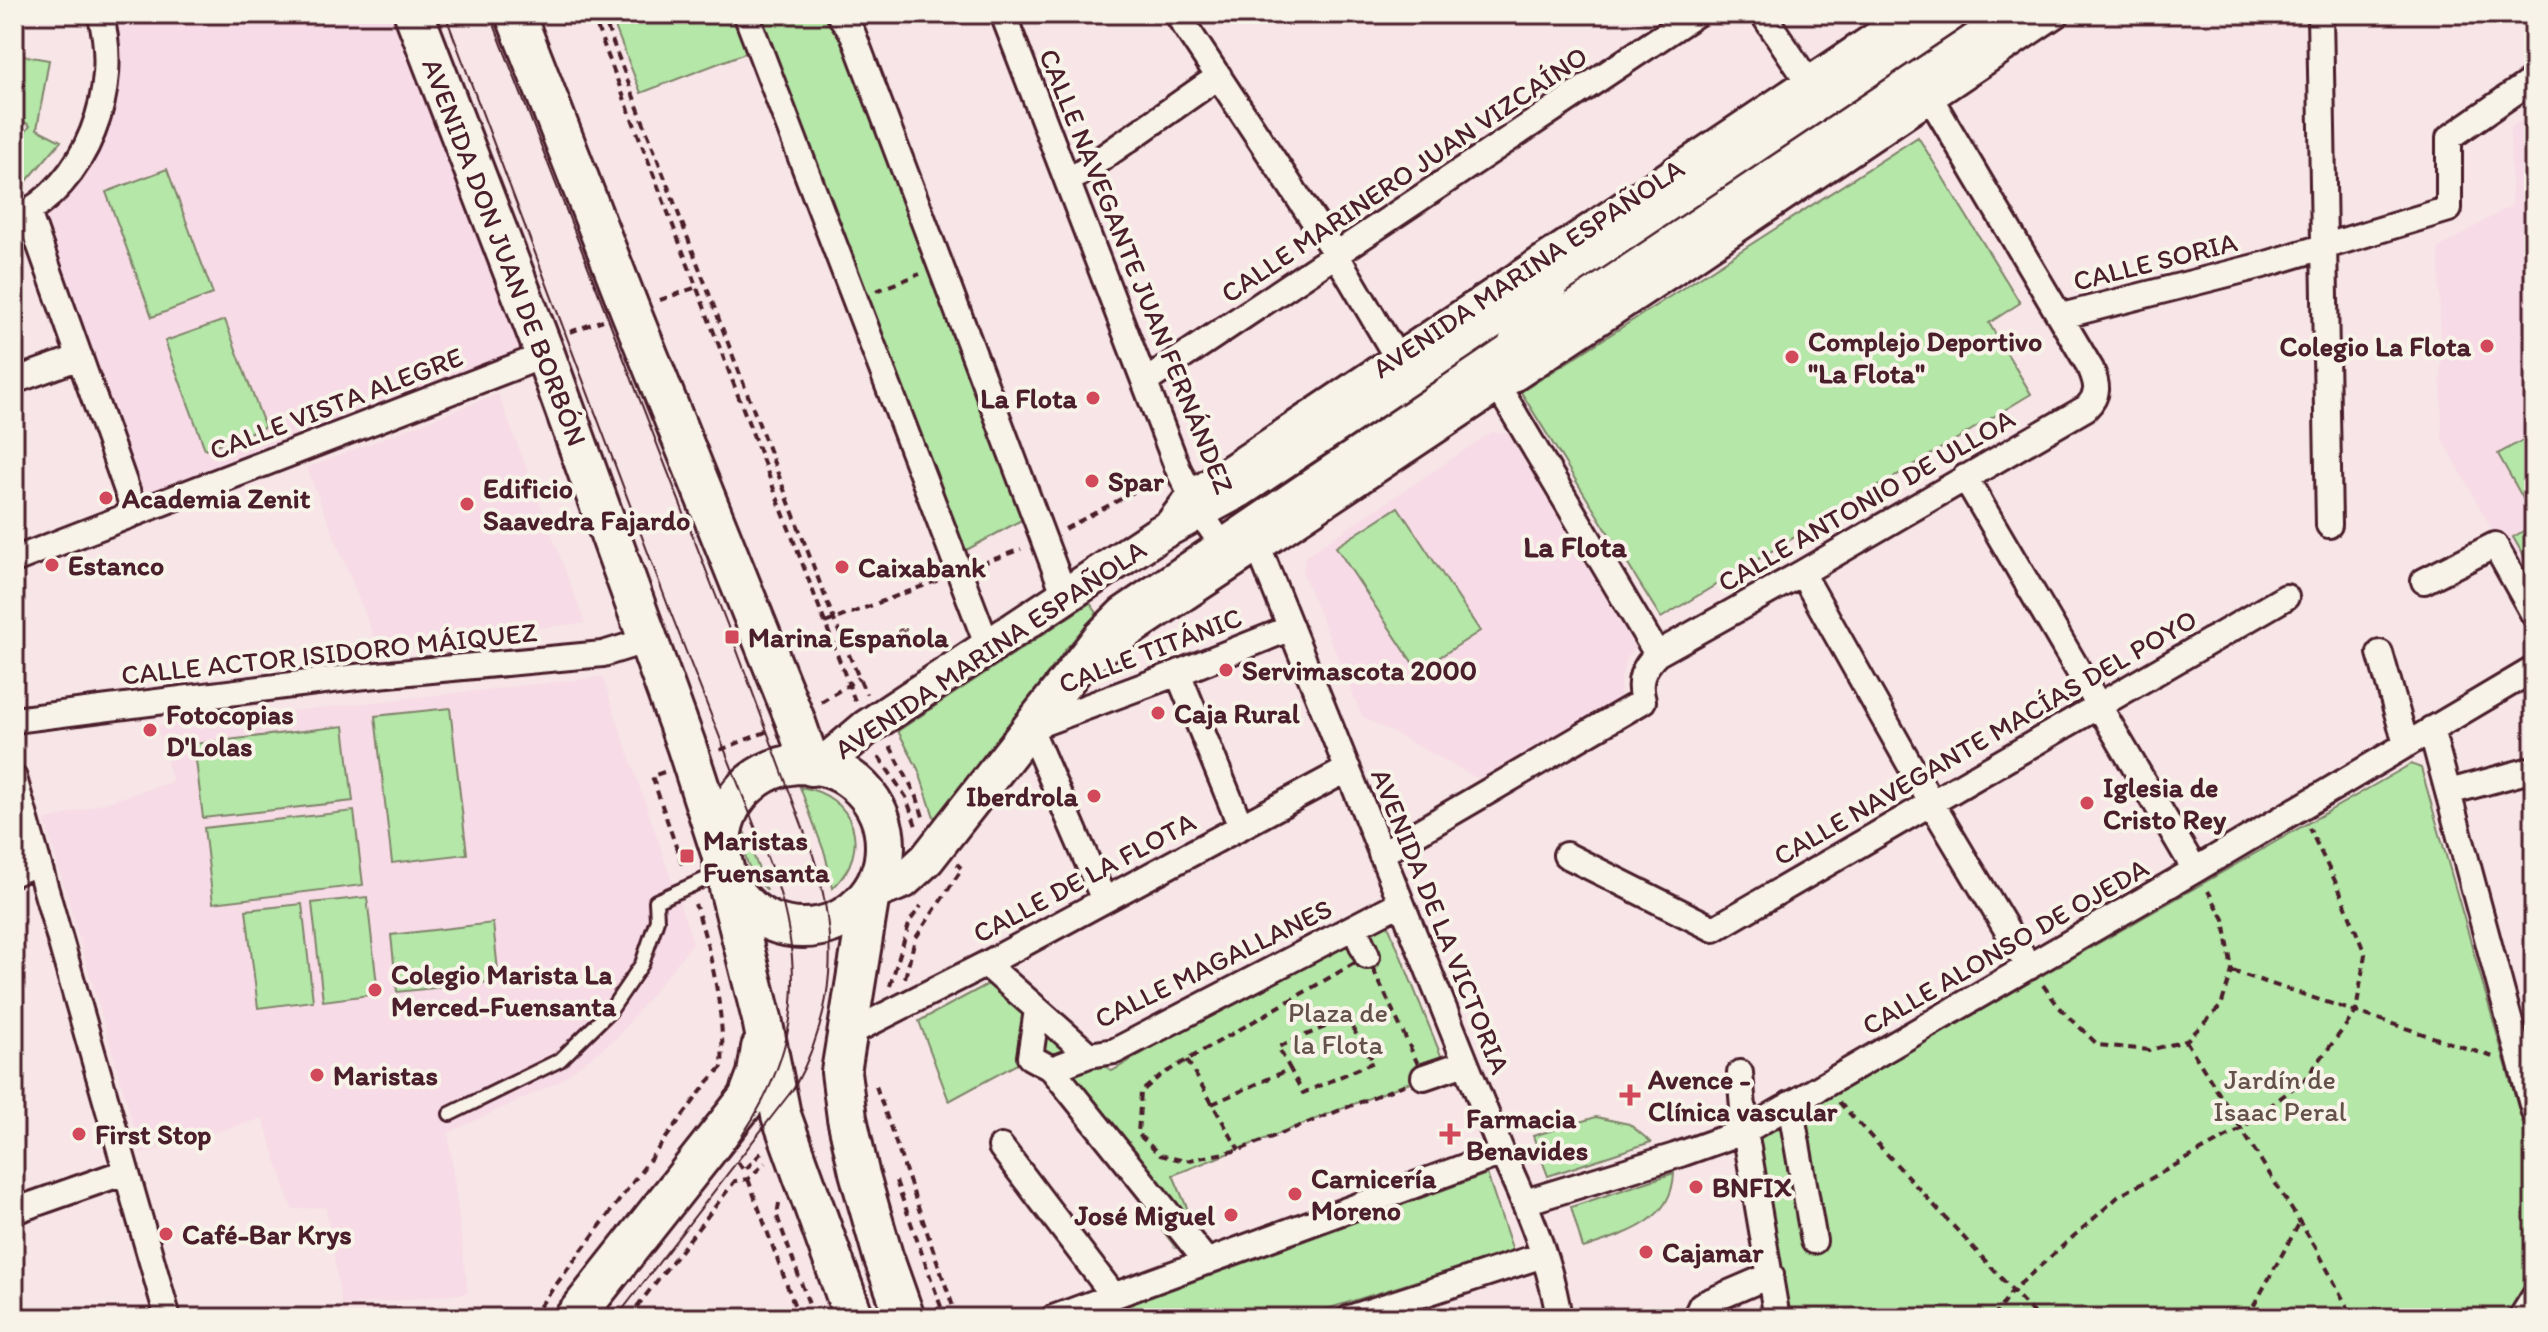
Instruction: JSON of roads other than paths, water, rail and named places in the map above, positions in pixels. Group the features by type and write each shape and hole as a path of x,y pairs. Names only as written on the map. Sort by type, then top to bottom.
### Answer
{"main road":[{"name":"AVENIDA DON JUAN DE BORBÓN","path":"414,14 546,357 691,761 743,934 784,1126 854,1318"},
{"path":"515,14 630,310 816,766"},
{"name":"AVENIDA MARINA ESPAÑOLA","path":"816,766 872,725 1160,533 1194,502 1241,489 1950,14"},
{"name":"AVENIDA MARINA ESPAÑOLA","path":"870,894 903,881 917,870 1100,638 1124,614 2016,14"},
{"path":"870,894 858,907 829,924 816,927 789,927 758,915 734,892 724,867 722,831 729,809 753,781 781,768 816,766 856,784 866,794 880,821 885,849 883,864 870,894 841,1072 851,1138 869,1210 905,1318"},
{"path":"574,1318 748,1098 759,1064 762,1019"}],"street":[{"path":"100,14 107,57 99,119 77,164 54,191 21,216 80,357 135,513"},
{"path":"746,14 988,647"},
{"path":"839,14 853,34 1065,596"},
{"name":"CALLE NAVEGANTE JUAN FERNÁNDEZ","path":"1003,14 1178,469 1194,502 1223,546"},
{"path":"1177,14 1337,256 1396,356"},
{"name":"CALLE MARINERO JUAN VIZCAÍNO","path":"1145,382 1696,14"},
{"path":"1763,14 1807,80"},
{"name":"AVENIDA MARINA ESPAÑOLA","path":"1194,502 1396,356 1906,14"},
{"name":"AVENIDA MARINA ESPAÑOLA","path":"1073,673 1706,252 2057,14"},
{"path":"2320,14 2329,525"},
{"path":"1068,182 1219,76"},
{"name":"CALLE SORIA","path":"2062,316 2263,265 2449,209 2449,138 2534,79"},
{"name":"CALLE ANTONIO DE ULLOA","path":"1657,654 2086,408 2095,399 2097,388 2091,369 1931,99"},
{"name":"AVENIDA MARINA ESPAÑOLA","path":"1499,388 1506,355 1516,329 1623,233"},
{"path":"14,381 80,357"},
{"name":"CALLE VISTA ALEGRE","path":"14,560 546,357"},
{"path":"1381,854 1643,701 1639,683 1648,663 1657,654 1499,388"},
{"path":"1965,477 2195,870"},
{"path":"2424,581 2495,545 2534,615"},
{"name":"AVENIDA DE LA VICTORIA","path":"1259,549 1465,1063 1525,1202 1554,1288 1559,1318"},
{"path":"1802,573 1932,804 2029,967"},
{"name":"CALLE NAVEGANTE MACÍAS DEL POYO","path":"1566,855 1714,929 2286,597"},
{"name":"CALLE TITÁNIC","path":"1030,728 1291,628"},
{"name":"CALLE ACTOR ISIDORO MÁIQUEZ","path":"14,720 356,677 603,654 648,640"},
{"path":"2380,653 2406,744"},
{"name":"CALLE ALONSO DE OJEDA","path":"1525,1202 1745,1131 2534,669"},
{"path":"1178,673 1241,827"},
{"path":"1030,728 1104,900"},
{"path":"2431,729 2534,1112"},
{"name":"CALLE DE LA FLOTA","path":"846,1035 986,964 1348,769"},
{"path":"2449,792 2534,769"},
{"path":"14,778 168,1318"},
{"path":"14,873 37,863"},
{"name":"CALLE MAGALLANES","path":"986,964 1089,1055 1115,1051 1400,903"},
{"path":"1354,927 1367,956"},
{"path":"1037,1010 1030,1057 1052,1069 1207,1262"},
{"path":"1052,1069 1089,1055"},
{"path":"1424,1077 1465,1063"},
{"path":"1740,1073 1745,1131 1777,1318"},
{"path":"1790,1104 1814,1241"},
{"path":"1001,1147 1114,1296"},
{"path":"1053,1318 1502,1153"},
{"path":"14,1211 125,1172"},
{"path":"1350,1318 1543,1255"},
{"path":"1695,1318 1701,1305 1771,1275"},
{"path":"2521,1318 2534,1297"}],"lane":[{"path":"450,1114 560,1060 610,1011 642,964 657,920 656,901 724,867"}],"tram line":[{"path":"445,14 670,611 776,880 786,919 792,956 793,992 789,1026 767,1093 726,1158"},
{"path":"490,14 732,637 813,855 827,916 829,974 825,1002 808,1059 794,1088 616,1318"}],"place":[{"name":"Colegio La Flota","path":"2487,346"},
{"name":"Complejo Deportivo \"La Flota\"","path":"1792,357"},
{"name":"La Flota","path":"1093,398"},
{"name":"Spar","path":"1092,481"},
{"name":"Academia Zenit","path":"106,498"},
{"name":"Edificio Saavedra Fajardo","path":"467,504"},
{"name":"Estanco","path":"52,565"},
{"name":"Caixabank","path":"842,567"},
{"name":"Marina Española","path":"732,637"},
{"name":"Servimascota 2000","path":"1226,670"},
{"name":"Caja Rural","path":"1158,713"},
{"name":"Fotocopias D'Lolas","path":"150,730"},
{"name":"Iberdrola","path":"1094,796"},
{"name":"Iglesia de Cristo Rey","path":"2087,803"},
{"name":"Maristas Fuensanta","path":"687,856"},
{"name":"Colegio Marista La Merced-Fuensanta","path":"375,990"},
{"name":"Maristas","path":"317,1075"},
{"name":"Avence - Clínica vascular","path":"1630,1095"},
{"name":"First Stop","path":"79,1134"},
{"name":"Farmacia Benavides","path":"1450,1134"},
{"name":"BNFIX","path":"1696,1187"},
{"name":"Carnicería Moreno","path":"1295,1194"},
{"name":"José Miguel","path":"1231,1215"},
{"name":"Café-Bar Krys","path":"166,1234"},
{"name":"Cajamar","path":"1646,1252"}],"district":[{"name":"La Flota","path":"1575,546"}],"park label":[{"name":"Plaza de la Flota","path":"1338,1028"},
{"name":"Jardín de Isaac Peral","path":"2280,1095"}]}
